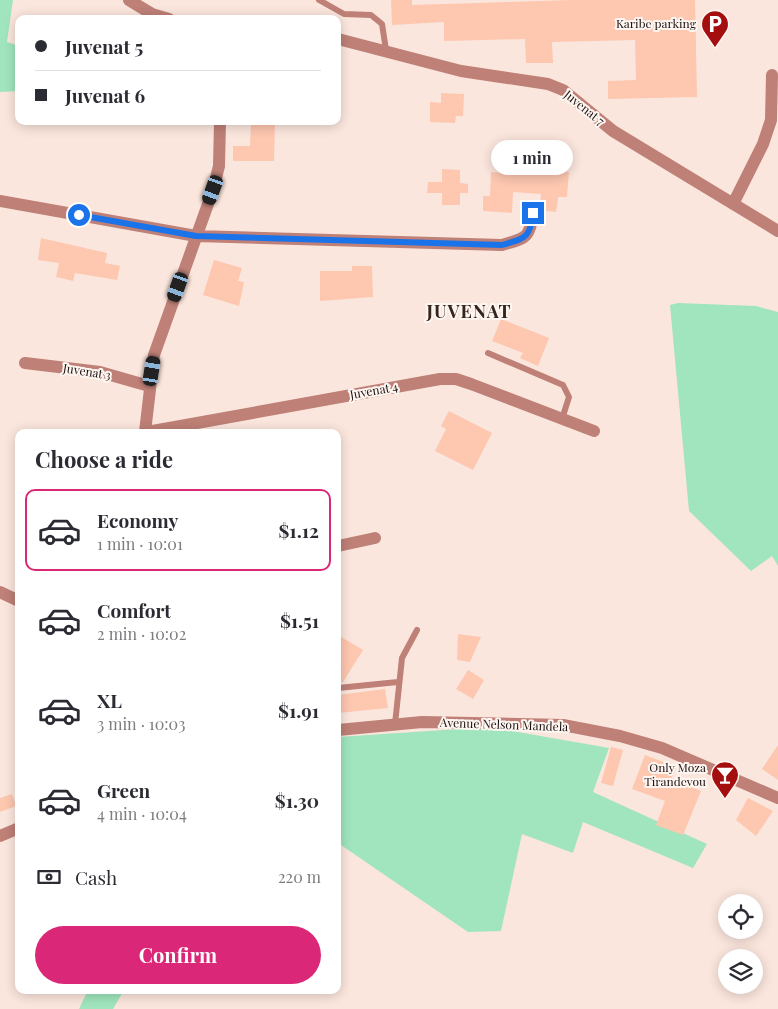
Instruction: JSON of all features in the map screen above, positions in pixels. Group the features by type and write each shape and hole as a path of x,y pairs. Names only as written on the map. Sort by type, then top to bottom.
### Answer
{"street":[{"path":"129,0 155,15"},
{"name":"Juvenat 7","path":"341,40 461,71 548,84 563,90 613,131 778,231"},
{"path":"733,204 763,144 771,120 772,75"},
{"path":"146,429 149,386 154,355 213,190 219,166 220,125"},
{"path":"0,202 196,236 502,245 524,238 531,230 533,213"},
{"name":"Juvenat 3","path":"25,363 100,372 149,386"},
{"name":"Juvenat 4","path":"163,429 440,379 456,380 471,384 594,431"},
{"path":"341,545 375,538"},
{"path":"0,592 15,599"},
{"name":"Avenue Nelson Mandela","path":"341,730 422,722 502,722 562,725 601,732 662,748 778,798"},
{"path":"0,836 15,830"}],"lane":[{"path":"319,0 344,14 371,15 382,24 386,50"},
{"path":"488,353 562,385 569,396 562,419"},
{"path":"395,724 402,658 417,630"},
{"path":"341,688 398,682"}],"green space":[{"path":"0,0 13,0 7,42 15,45 15,91 0,92"},
{"path":"678,303 756,306 778,312 778,566 772,556 751,571 689,511 670,305"},
{"path":"489,727 609,748 593,792 707,844 693,868 583,822 573,853 522,834 501,931 468,932 341,845 341,737"},
{"path":"86,994 122,994 113,1009 79,1009"}],"building":[{"path":"391,0 412,0 412,5 572,0 695,0 697,97 608,99 608,81 636,80 635,40 552,42 553,63 526,63 525,39 444,41 444,22 392,25"},
{"path":"441,93 464,94 463,116 456,116 455,123 430,122 430,102 441,103"},
{"path":"251,125 275,125 274,161 233,161 233,146 250,146"},
{"path":"528,168 569,172 567,197 558,197 556,212 540,210 541,194 513,192 512,213 483,211 483,196 490,196 491,172 528,175"},
{"path":"442,169 460,170 460,183 468,184 468,193 460,193 460,205 442,205 442,193 427,193 428,182 442,182"},
{"path":"41,238 107,253 105,263 120,266 117,280 75,273 73,281 56,277 59,263 38,260"},
{"path":"214,260 242,268 238,281 244,282 239,306 203,295"},
{"path":"352,266 372,266 373,297 320,301 320,271 352,271"},
{"path":"501,319 549,338 538,366 520,358 523,353 492,341"},
{"path":"449,411 492,433 473,470 435,451 446,429 441,426"},
{"path":"458,634 481,637 470,662 457,660"},
{"path":"341,637 363,650 341,682"},
{"path":"468,670 484,680 473,699 456,689"},
{"path":"385,689 388,708 341,713 341,695"},
{"path":"778,745 778,780 762,769"},
{"path":"611,747 623,750 613,786 601,783"},
{"path":"645,755 676,767 671,779 701,791 683,835 656,825 665,801 632,789"},
{"path":"12,794 15,806 0,812 0,798"},
{"path":"748,798 773,811 756,836 736,820"}],"place":[{"name":"Karibe parking","path":"715,48"},
{"name":"Only Moza Tirandevou","path":"725,799"}],"district":[{"name":"JUVENAT","path":"469,312"}],"route":[{"path":"79,215 196,236 502,245 524,238 531,230 533,213"}]}
